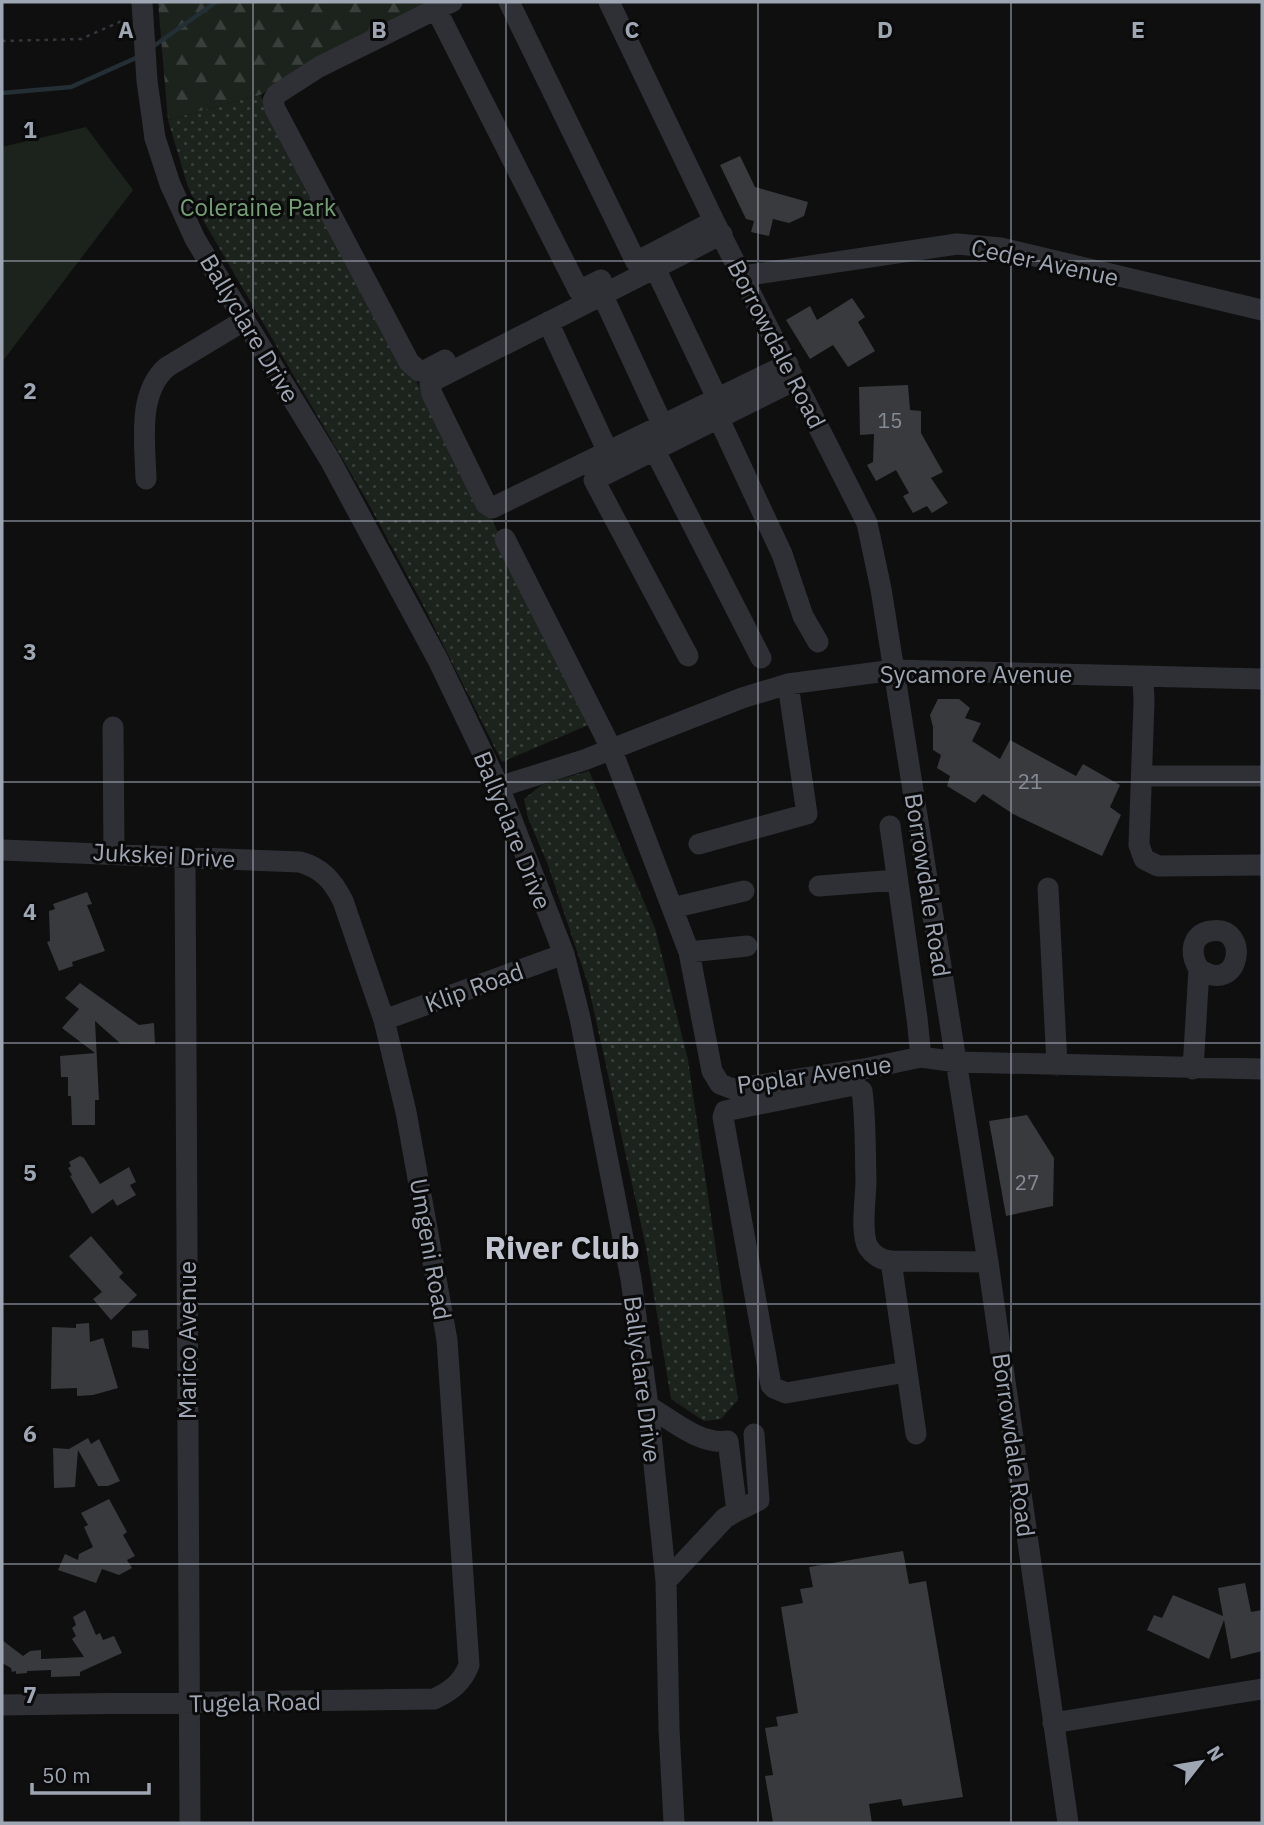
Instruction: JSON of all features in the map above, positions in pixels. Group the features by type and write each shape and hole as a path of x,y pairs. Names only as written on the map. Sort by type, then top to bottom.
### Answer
{"street":[{"path":"509,2 718,408 782,554 803,616 818,642"},
{"name":"Borrowdale Road","path":"609,2 718,227 867,523 894,670 988,1262 1068,1823"},
{"path":"579,291 444,5 319,68 277,94 273,101 275,109 409,362 419,371 424,371 579,291 645,265 718,227"},
{"name":"Ballyclare Drive","path":"142,9 147,81 155,138 170,184 195,239 343,484 438,660 499,787 564,954 580,1018 631,1279 648,1406 666,1581 674,1823"},
{"name":"Ceder Avenue","path":"743,275 957,244 1001,248 1262,310"},
{"path":"645,265 602,295 430,384 432,394 490,509 663,426 718,408"},
{"path":"602,295 663,426"},
{"path":"146,479 145,424 150,389 158,375 167,366 245,320"},
{"path":"548,321 608,452"},
{"path":"688,656 594,481 598,476 654,449 718,408 791,372"},
{"path":"654,449 761,658"},
{"name":"Poplar Avenue","path":"505,539 611,748 689,952 712,1071 720,1084 733,1089 864,1069 921,1057 957,1062 1262,1069"},
{"name":"Sycamore Avenue","path":"499,787 584,760 742,698 788,684 894,670 1262,679"},
{"path":"1143,677 1139,845 1144,859 1158,866 1262,866"},
{"path":"699,845 807,814 788,684"},
{"path":"113,727 114,853"},
{"path":"1142,776 1262,776"},
{"path":"890,826 918,1018 921,1057"},
{"name":"Jukskei Drive","path":"2,850 300,862 324,872"},
{"name":"Marico Avenue","path":"185,856 190,1823"},
{"name":"Umgeni Road","path":"324,872 343,901 384,1020 407,1112 447,1340 468,1641"},
{"path":"818,886 897,880"},
{"path":"1048,888 1057,1065"},
{"path":"673,908 744,891"},
{"path":"689,952 747,946"},
{"name":"Klip Road","path":"384,1020 564,954"},
{"path":"1192,1069 1199,969"},
{"path":"906,1372 786,1393 771,1385 723,1116 725,1111 855,1086 862,1091 867,1245 883,1260 988,1262"},
{"path":"891,1261 916,1434"},
{"path":"648,1406 697,1436 715,1443 728,1441 737,1511"},
{"path":"666,1581 725,1518 759,1500 754,1434"},
{"name":"Tugela Road","path":"2,1705 434,1699 450,1692 465,1676 469,1665 468,1641"},
{"path":"1053,1723 1262,1689"},
{"name":"Ballyclare Drive","path":"664,1823 669,1728"}],"path":[{"path":"2,41 81,39 142,9 167,2"}],"green space":[{"path":"158,2 440,2 260,95 168,120"},
{"name":"Coleraine Park","path":"260,95 493,522 593,723 502,762 367,501 200,215 187,184 168,120"},
{"path":"86,127 133,190 2,362 2,147"},
{"path":"589,771 655,928 688,1060 738,1400 721,1419 704,1421 671,1399 646,1247 588,984 548,865 528,818 524,799 543,784"}],"building":[{"path":"740,156 755,187 808,202 804,216 789,223 773,219 769,236 751,232 754,221 746,219 720,165"},
{"path":"852,298 865,317 858,322 875,351 848,367 833,345 810,359 786,320 810,306 817,320"},
{"path":"908,385 910,410 921,411 921,433 943,472 931,478 948,503 932,513 927,506 913,513 903,496 909,493 896,470 876,481 867,465 873,462 874,434 860,435 859,387"},
{"path":"938,699 959,699 970,708 965,718 981,723 972,741 1000,759 1010,740 1076,776 1083,764 1120,785 1110,807 1121,815 1102,856 1013,814 983,794 975,803 947,786 950,776 937,768 941,755 933,750 930,715"},
{"path":"87,892 92,904 87,905 105,951 72,962 73,966 59,971 47,942 50,941 49,911 55,909 53,904"},
{"path":"80,983 139,1025 154,1023 155,1044 121,1044 95,1021 99,1100 95,1100 95,1125 72,1125 68,1077 61,1077 60,1056 95,1053 62,1028 79,1009 65,998"},
{"path":"1027,1115 1054,1158 1053,1206 1006,1216 989,1121"},
{"path":"80,1156 100,1184 129,1167 136,1182 130,1185 136,1195 117,1206 113,1199 92,1214 68,1168 71,1166 69,1162"},
{"path":"91,1236 123,1273 119,1277 137,1295 111,1320 93,1299 102,1292 69,1256"},
{"path":"89,1323 90,1342 103,1338 118,1388 77,1396 77,1388 51,1389 52,1327 76,1328 76,1324"},
{"path":"148,1330 149,1349 132,1347 132,1331"},
{"path":"88,1438 91,1444 99,1439 120,1481 108,1486 98,1486 78,1450 75,1487 54,1488 53,1448 69,1449"},
{"path":"109,1499 127,1532 123,1535 135,1556 127,1560 132,1568 119,1575 102,1569 96,1583 58,1570 65,1554 78,1560 79,1554 93,1547 84,1527 88,1525 81,1513"},
{"path":"903,1551 909,1584 926,1581 963,1797 903,1806 901,1799 869,1804 872,1823 773,1822 765,1776 773,1775 765,1728 778,1726 776,1717 798,1713 781,1607 803,1603 800,1589 813,1587 809,1567"},
{"path":"1245,1583 1251,1612 1262,1610 1262,1651 1231,1659 1224,1620 1209,1659 1147,1630 1154,1615 1162,1618 1173,1595 1223,1616 1218,1588"},
{"path":"85,1610 96,1635 100,1633 103,1640 114,1636 122,1653 80,1672 80,1676 51,1677 51,1670 16,1674 16,1671 12,1672 11,1668 2,1663 2,1640 23,1656 30,1651 41,1650 41,1659 84,1657 72,1639 76,1636 72,1628 76,1625 73,1617"}],"waterway":[{"path":"151,48 216,2"},
{"path":"2,93 71,87 138,57"}],"district":[{"name":"River Club","path":"562,1247"}]}
